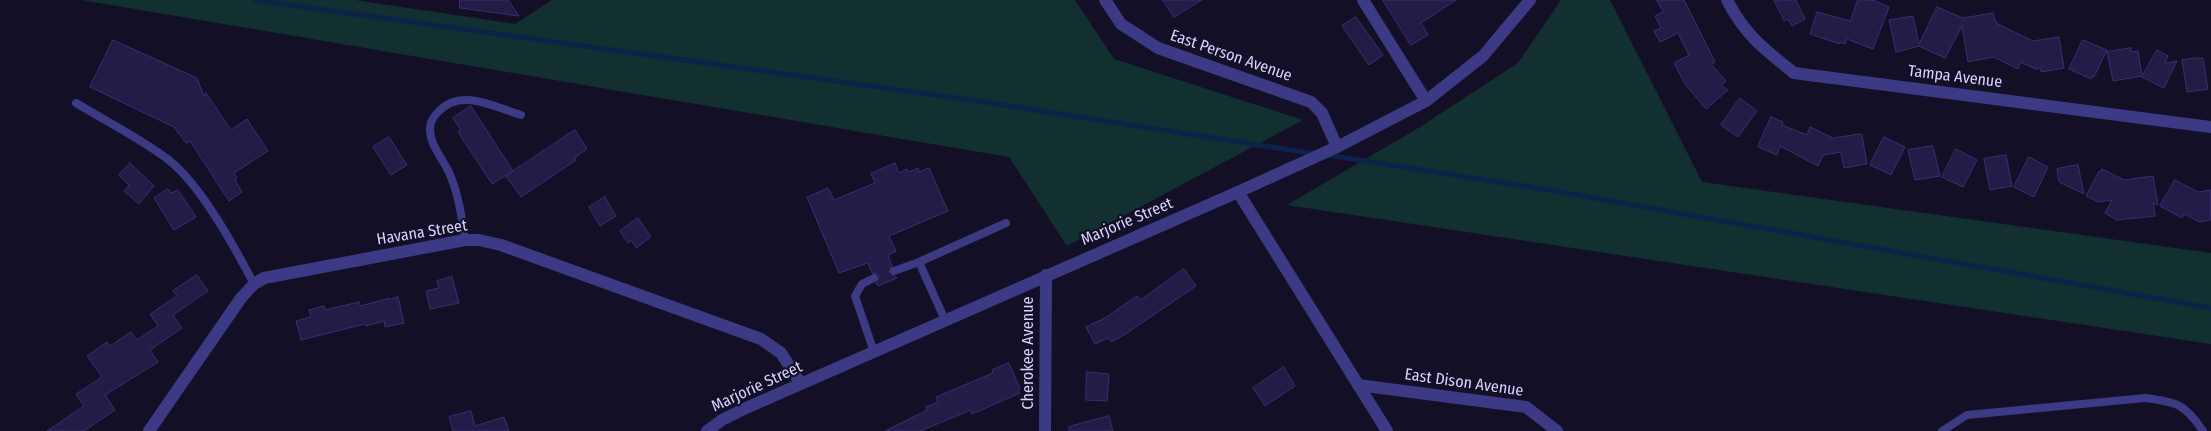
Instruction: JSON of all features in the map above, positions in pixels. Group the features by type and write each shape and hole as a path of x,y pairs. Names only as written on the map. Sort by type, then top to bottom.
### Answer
{"street":[{"name":"East Person Avenue","path":"1105,0 1121,24 1158,48 1310,102 1322,113 1337,146"},
{"path":"1363,0 1426,101"},
{"name":"Marjorie Street","path":"707,431 722,420 746,408 1238,192 1337,146 1426,101 1483,56 1530,0"},
{"name":"Tampa Avenue","path":"1727,0 1739,23 1754,40 1794,73 2211,127"},
{"path":"1238,192 1387,431"},
{"name":"Havana Street","path":"149,431 241,298 254,284 277,274 465,240 479,240 501,245 762,339 781,353 801,384"},
{"name":"Cherokee Avenue","path":"1046,275 1046,431"},
{"name":"East Dison Avenue","path":"1358,385 1526,407 1558,431"}],"lane":[{"path":"465,240 456,193 450,175 432,140 430,127 434,115 445,104 458,99 473,100 521,115"},
{"path":"76,103 170,161 184,174 215,216 254,284"},
{"path":"894,271 919,262 1006,222"},
{"path":"919,262 945,320"},
{"path":"874,278 862,284 856,296 874,352"},
{"path":"1942,431 1967,415 2145,398 2171,401 2191,413 2203,431"}],"green space":[{"path":"82,0 355,0 515,24 552,0 1075,0 1114,59 1303,120 1067,246 1009,157"},
{"path":"1561,0 1610,0 1702,182 2211,253 2211,344 1287,205 1420,127 1518,63"}],"building":[{"path":"460,0 508,0 519,16 460,8"},
{"path":"1163,0 1202,0 1174,17"},
{"path":"1383,0 1456,0 1421,23 1428,35 1411,45"},
{"path":"1657,0 1684,0 1715,62 1711,64 1726,81 1721,85 1728,90 1706,109 1685,84 1674,63 1689,55 1678,33 1660,42 1654,31 1661,28 1655,16 1663,12"},
{"path":"1774,0 1796,0 1805,19 1792,26 1788,19 1785,21"},
{"path":"1858,0 1873,0 1889,7 1873,49 1847,39 1845,44 1840,42 1840,44 1810,34 1817,12 1850,21"},
{"path":"1937,7 1963,18 1993,13 1996,23 2033,41 2059,37 2064,68 2041,72 2041,68 2036,69 2020,62 2018,69 1994,57 1968,62 1962,26 1945,58 1919,46 1896,52 1889,20 1913,16 1919,44"},
{"path":"1356,17 1383,55 1369,65 1342,26"},
{"path":"113,40 197,78 204,96 206,93 231,130 247,119 268,151 234,173 237,178 235,180 242,192 229,201 190,141 186,143 174,127 90,87"},
{"path":"2083,40 2107,50 2094,77 2092,76 2091,79 2069,69"},
{"path":"2131,48 2131,52 2138,51 2142,76 2113,81 2107,52"},
{"path":"2157,50 2168,56 2165,63 2177,61 2164,88 2142,77"},
{"path":"2203,58 2208,89 2187,92 2182,60"},
{"path":"1740,98 1757,111 1738,137 1721,125"},
{"path":"471,106 513,171 492,184 458,132 461,130 453,118"},
{"path":"1771,117 1783,122 1782,125 1807,135 1810,127 1833,138 1860,134 1862,135 1867,164 1844,168 1841,152 1823,155 1818,166 1780,146 1777,155 1758,147"},
{"path":"575,130 587,149 574,158 576,160 521,197 506,176"},
{"path":"389,137 407,165 391,175 373,147"},
{"path":"1884,137 1905,147 1891,175 1870,165"},
{"path":"1933,146 1940,176 1915,180 1908,150"},
{"path":"1956,149 1977,160 1963,187 1942,177"},
{"path":"2006,155 2012,186 1990,190 1984,159"},
{"path":"2029,157 2048,167 2034,197 2014,187"},
{"path":"130,163 154,186 139,204 124,191 129,185 119,175"},
{"path":"895,163 899,173 907,169 909,172 918,168 919,172 929,168 948,211 889,236 896,251 888,255 892,266 889,272 897,278 878,286 876,283 879,276 877,273 872,273 868,263 839,273 807,197 828,188 834,200 875,183 871,174"},
{"path":"2078,165 2084,194 2059,182 2057,169"},
{"path":"2102,169 2124,180 2153,176 2158,205 2153,203 2155,216 2117,220 2105,213 2112,200 2099,202 2086,196 2099,171 2101,172"},
{"path":"2175,180 2198,192 2211,190 2211,220 2200,222 2184,214 2182,218 2160,206"},
{"path":"168,189 171,193 178,190 196,217 174,230 154,198"},
{"path":"605,197 616,216 600,226 589,207"},
{"path":"638,218 651,237 636,248 631,240 628,243 620,231"},
{"path":"1184,269 1196,286 1124,335 1111,342 1108,338 1095,344 1086,327 1105,318 1137,296 1140,300"},
{"path":"197,275 208,291 173,315 182,328 150,350 158,362 105,395 115,410 84,431 47,431 84,406 76,394 102,377 87,356 107,342 110,346 131,332 137,340 158,326 150,314 177,296 173,291"},
{"path":"452,277 459,303 430,309 426,291 439,288 437,281"},
{"path":"398,297 404,323 385,327 384,321 366,326 365,324 301,340 296,321 311,317 309,310 324,306 325,310 359,302 360,306"},
{"path":"1009,363 1020,393 972,414 971,410 920,431 885,431 927,410 926,407 938,402 936,397 993,373 992,370"},
{"path":"1284,367 1295,386 1265,406 1253,388"},
{"path":"1087,372 1109,374 1107,401 1086,400"},
{"path":"471,411 475,426 504,417 509,431 453,431 449,417"},
{"path":"1109,416 1113,431 1069,431 1069,427"}],"waterway":[{"path":"254,0 971,100 1316,154"},
{"path":"1327,155 1549,190 2211,308"}]}
